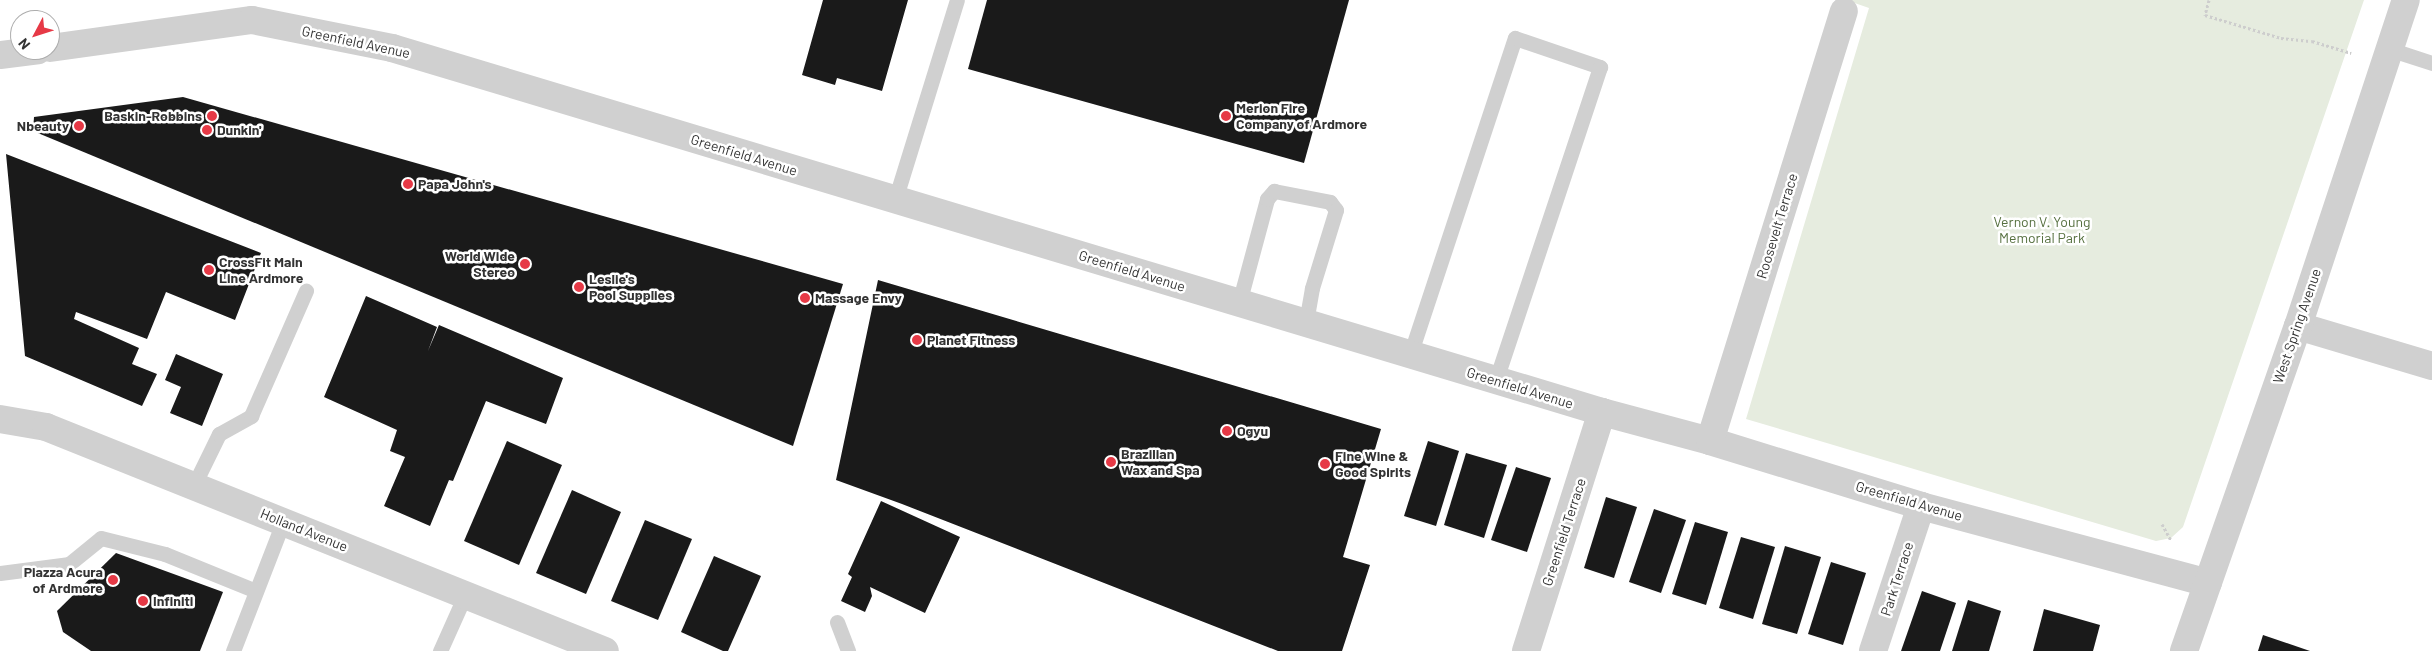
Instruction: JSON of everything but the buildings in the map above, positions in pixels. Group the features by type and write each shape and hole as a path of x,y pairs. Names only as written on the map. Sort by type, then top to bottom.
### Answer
{"street":[{"name":"West Spring Avenue","path":"2184,651 2298,326 2406,0"},
{"name":"Roosevelt Terrace","path":"1710,441 1844,11"},
{"name":"Greenfield Avenue","path":"60,47 252,20 392,48 1306,324 1602,412 1710,441 1921,506 2208,583"},
{"path":"2298,326 2432,366"},
{"name":"Greenfield Terrace","path":"1526,651 1602,412"},
{"name":"Holland Avenue","path":"0,419 46,427 605,651"},
{"name":"Park Terrace","path":"1873,651 1921,506"}],"lane":[{"path":"895,200 957,0"},
{"path":"1410,355 1515,38 1600,67 1496,380"},
{"path":"2390,49 2432,63"},
{"path":"1239,303 1267,199 1274,192 1330,202 1336,210 1312,288 1306,324"},
{"path":"194,485 219,434 251,416 306,290"},
{"path":"233,651 283,522"},
{"path":"0,573 68,564 101,538 165,554 256,591"},
{"path":"440,651 465,595"},
{"path":"837,622 848,651"}],"path":[{"path":"2209,0 2205,15 2281,38 2312,41 2351,53"},
{"path":"2162,524 2173,543"}],"green space":[{"name":"Vernon V. Young Memorial Park","path":"1846,0 2364,0 2183,527 2171,538 2156,541 1746,419 1869,8"}],"place":[{"name":"Baskin-Robbins","path":"212,116"},
{"name":"Merion Fire Company of Ardmore","path":"1226,116"},
{"name":"Nbeauty","path":"79,126"},
{"name":"Dunkin'","path":"207,130"},
{"name":"Papa John's","path":"408,184"},
{"name":"World Wide Stereo","path":"525,264"},
{"name":"CrossFit Main Line Ardmore","path":"209,270"},
{"name":"Leslie's Pool Supplies","path":"579,287"},
{"name":"Massage Envy","path":"805,298"},
{"name":"Planet Fitness","path":"917,340"},
{"name":"Ogyu","path":"1227,431"},
{"name":"Brazilian Wax and Spa","path":"1111,462"},
{"name":"Fine Wine & Good Spirits","path":"1325,464"},
{"name":"Piazza Acura of Ardmore","path":"113,580"},
{"name":"Infiniti","path":"143,601"}]}
